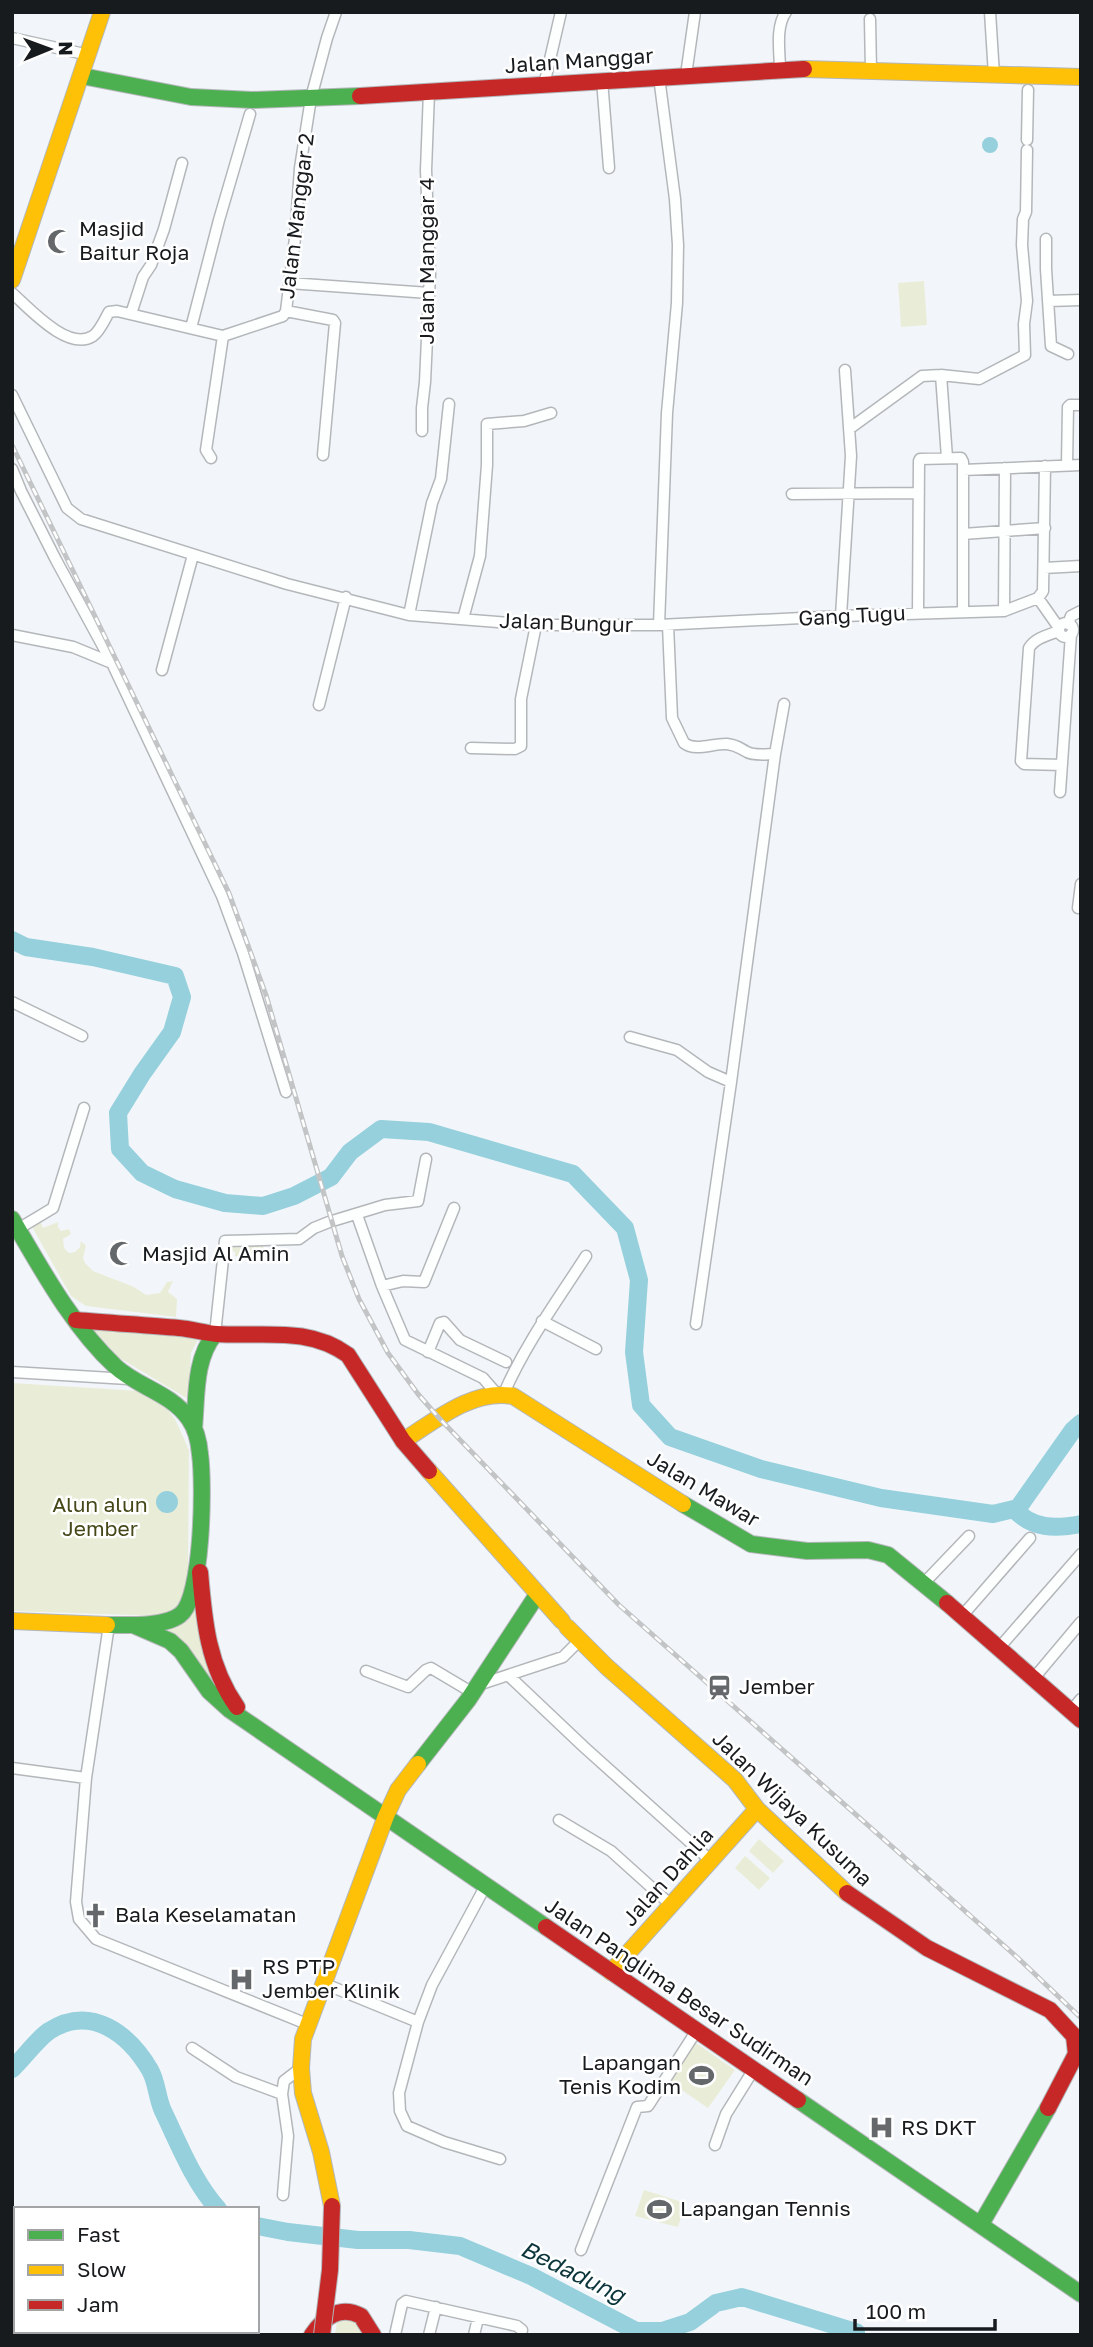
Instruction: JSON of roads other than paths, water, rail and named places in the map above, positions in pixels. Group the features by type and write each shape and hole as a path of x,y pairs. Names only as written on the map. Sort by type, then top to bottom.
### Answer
{"main road":[{"path":"12,281 102,12"},
{"name":"Jalan Manggar","path":"82,76 191,97 253,100 780,70 1081,77"},
{"path":"15,1224 76,1320 114,1366 175,1403 194,1428"},
{"name":"Jalan Wijaya Kusuma","path":"76,1320 179,1328 215,1334 304,1336 330,1341 348,1355 403,1441 579,1641 735,1780 757,1810 850,1896 927,1948 1050,2010 1074,2036 1078,2044 1076,2054 1062,2084 981,2224"},
{"path":"12,1621 133,1625 182,1615 189,1603 199,1554 201,1474 200,1453 194,1428 201,1363 205,1346 215,1334"},
{"path":"403,1441 457,1407 500,1393"},
{"name":"Jalan Mawar","path":"500,1393 521,1401 698,1514 751,1544 807,1551 868,1550 887,1555 924,1583 1034,1678 1077,1710"},
{"name":"Jalan Panglima Besar Sudirman","path":"199,1554 203,1619 212,1661 227,1693 252,1725"},
{"path":"322,2335 330,2270 332,2206 321,2152 307,2111 301,2068 307,2024 325,1984 398,1790 475,1689 537,1594"},
{"name":"Jalan Panglima Besar Sudirman","path":"133,1625 170,1641 181,1651 209,1692 252,1725 1081,2294"},
{"name":"Jalan Dahlia","path":"611,1972 757,1810"},
{"path":"312,2335 330,2314 355,2312 370,2324 373,2335"}],"street":[{"name":"Jalan Manggar 2","path":"225,336 283,316 286,311 296,238 300,168 312,98 336,12"},
{"path":"544,85 561,12"},
{"path":"686,75 695,12"},
{"path":"780,70 780,33 782,17 786,12"},
{"path":"990,12 994,75"},
{"path":"870,19 871,71"},
{"path":"12,38 89,55"},
{"name":"Jalan Bungur","path":"12,395 67,508 81,519 287,584 409,615 536,625 663,625 667,413 677,303 678,245 675,199 659,77"},
{"path":"602,80 609,168"},
{"path":"849,429 922,376 984,378 1022,358 1026,352 1024,324 1027,301 1022,245 1026,209 1028,90"},
{"name":"Jalan Manggar 4","path":"422,430 429,293 426,170 429,92"},
{"path":"191,328 250,114"},
{"path":"131,314 143,277 151,265 164,229 182,163"},
{"path":"1046,239 1051,347 1068,354"},
{"path":"289,283 429,293"},
{"path":"12,293 65,337 84,339 93,335 109,312 117,310 225,336 206,450 211,458"},
{"path":"1048,301 1081,300"},
{"path":"286,311 333,320 335,323 323,455"},
{"path":"841,616 850,495 845,370"},
{"path":"941,375 947,458"},
{"path":"409,615 432,503 441,479 449,404"},
{"path":"1067,464 1068,407 1081,405"},
{"path":"463,619 480,556 487,465 487,424 524,421 551,413"},
{"path":"918,613 920,459 947,458 962,459 963,612"},
{"path":"963,470 1081,464"},
{"path":"1045,466 1044,568 1040,596 1064,629"},
{"path":"1004,611 1005,468"},
{"path":"12,469 112,663 222,896 243,953 286,1092"},
{"path":"792,494 919,493"},
{"path":"12,498 26,500"},
{"path":"963,534 1045,528"},
{"path":"162,670 193,555"},
{"path":"1044,568 1081,566"},
{"name":"Gang Tugu","path":"663,625 1004,611 1040,596"},
{"path":"319,705 346,597"},
{"path":"1060,792 1064,629 1071,616 1081,611"},
{"path":"471,748 515,749 521,746 521,699 536,625"},
{"path":"663,625 672,718 684,743 697,747 724,744 740,746 748,753 775,754"},
{"path":"1062,765 1024,764 1021,761 1030,645 1042,637 1064,629"},
{"path":"12,635 74,648 112,663"},
{"path":"695,1324 784,704"},
{"path":"1077,908 1081,884"},
{"path":"12,1002 82,1036"},
{"path":"630,1037 677,1050 708,1072 731,1082"},
{"path":"15,1224 52,1210 84,1108"},
{"path":"215,1334 225,1241 299,1239 314,1228 385,1205 419,1200 426,1159"},
{"path":"382,1286 403,1281 424,1282 454,1208"},
{"path":"357,1215 382,1286 405,1340 483,1378 500,1393 542,1321 586,1256"},
{"path":"542,1321 596,1349"},
{"path":"428,1352 440,1323 444,1322 460,1340 506,1362"},
{"path":"12,1372 136,1380"},
{"path":"924,1583 969,1536"},
{"path":"962,1616 1030,1538"},
{"path":"999,1648 1081,1553"},
{"path":"1034,1678 1081,1622"},
{"path":"109,1625 86,1778 76,1902 79,1920 96,1939 307,2024"},
{"path":"366,1671 408,1687 431,1668 475,1689 563,1657 579,1641"},
{"path":"509,1676 711,1861"},
{"path":"12,1768 86,1778"},
{"path":"559,1820 611,1851 671,1905"},
{"path":"486,1885 432,1985 418,2022 399,2093 400,2111 407,2126 444,2142 500,2159"},
{"path":"325,1984 418,2022"},
{"path":"581,2250 638,2106 648,2106 697,2030"},
{"path":"192,2048 236,2077 282,2094"},
{"path":"283,2195 288,2136 282,2094 284,2081 301,2068"},
{"path":"715,2145 726,2114 754,2069"},
{"path":"395,2335 403,2302 517,2326 521,2332"},
{"path":"429,2335 436,2307"},
{"path":"474,2335 478,2318"}],"water":[{"path":"990,137 998,145 990,153 982,145"},
{"path":"167,1491 175,1494 178,1502 175,1510 167,1513 159,1510 156,1502 159,1494"}],"waterway":[{"path":"12,940 26,947 93,957 175,976 182,997 172,1032 118,1113 120,1149 142,1173 175,1189 225,1203 263,1206 294,1196 331,1177 350,1152 381,1129 429,1132 573,1174 625,1228 639,1280 634,1352 641,1405 670,1437 761,1469 881,1498 993,1514 1018,1508 1073,1430 1081,1423"},
{"path":"1014,1509 1028,1520 1044,1526 1081,1524"},
{"name":"Bedadung","path":"12,2069 44,2035 65,2023 94,2022 120,2035 150,2070 161,2106 181,2149 201,2187 216,2207"},
{"name":"Bedadung","path":"259,2226 358,2240 409,2240 460,2246 531,2276 636,2331 662,2331 690,2322 716,2303 742,2297 856,2332 856,2335"}],"railway":[{"path":"12,445 229,893 266,995 342,1256 359,1299 388,1353 439,1418 619,1605 1018,1958 1081,2018"}],"place":[{"name":"Masjid Baitur Roja","path":"59,241"},
{"name":"Masjid Al Amin","path":"122,1254"},
{"name":"Jember","path":"719,1687"},
{"name":"Bala Keselamatan","path":"95,1915"},
{"name":"RS PTP Jember Klinik","path":"242,1979"},
{"name":"Lapangan Tenis Kodim","path":"701,2075"},
{"name":"RS DKT","path":"881,2128"},
{"name":"Lapangan Tennis","path":"660,2209"}],"park label":[{"name":"Alun alun Jember","path":"100,1517"}]}
